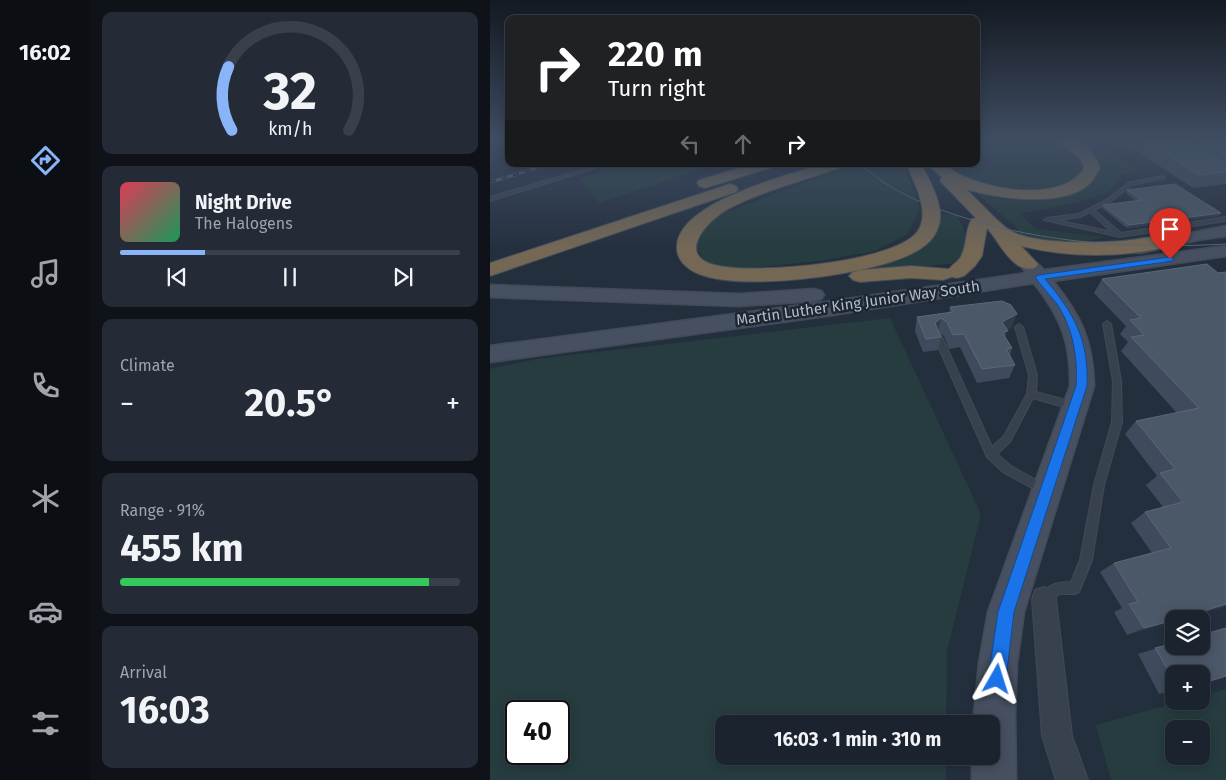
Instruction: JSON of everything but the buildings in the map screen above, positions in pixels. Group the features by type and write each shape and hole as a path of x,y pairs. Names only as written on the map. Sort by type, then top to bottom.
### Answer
{"highway":[{"path":"546,233 728,176"},
{"path":"490,270 597,232 782,176"},
{"path":"788,176 699,214 686,223 676,240 676,257 682,266 702,279 752,284 911,272 950,273 967,265 975,251 978,223"},
{"path":"721,206 696,224 687,241 688,256 696,265 706,270 730,275 756,275 829,267 882,258 914,244 928,231 931,226 932,214 920,176"},
{"path":"929,176 993,238 1064,248 1119,248 1164,242"},
{"path":"944,176 1006,239 1033,270"},
{"path":"952,176 990,190 1025,195 1068,189 1085,180 1087,176"}],"main road":[{"name":"Martin Luther King Junior Way South","path":"490,354 826,309 1226,231"},
{"name":"Martin Luther King Junior Way South","path":"490,291 739,300 801,297 868,289 950,273 1033,270 1226,251"},
{"path":"994,780 994,712 998,663 1006,612 1082,386 1083,367 1080,347 1070,319 1060,303 1033,270"}],"street":[{"path":"1044,600 1058,736 1072,780"}],"lane":[{"path":"490,199 565,176"},
{"path":"1162,177 1130,184 1108,201 1080,214 1047,220 1120,235 1226,219"},
{"path":"1090,210 1120,235"},
{"path":"1044,600 1057,588 1075,588 1086,560 1099,485 1117,422 1117,381 1107,324"},
{"path":"990,454 1007,439 1031,394 1033,375 1019,327"},
{"path":"938,337 990,454 1007,469 1047,491"},
{"path":"1031,394 1076,406"}],"green space":[{"path":"584,176 679,176 599,203 579,178"},
{"path":"821,176 908,176 920,209 908,234 875,251 820,261 750,268 721,266 705,261 696,248 701,227 722,214"},
{"path":"962,176 1077,176 1061,187 1024,192 998,188 968,180"},
{"path":"1084,176 1120,176 1110,191 1079,202 1020,214 1036,229 1106,237 1078,243 1027,238 1020,234 1016,227 973,190 990,197 1007,199 1052,195"},
{"path":"956,214 963,227 965,241 962,254 950,264 843,272 922,247 935,235 939,226 940,215"},
{"path":"890,318 981,514 947,651 946,715 715,715 715,765 946,765 946,780 490,780 490,369 537,359"},
{"path":"1226,689 1226,780 1111,780 1096,725 1165,706 1165,710 1210,710 1210,693"}],"tram line":[{"path":"876,176 893,188 925,204 959,216 1024,233 1125,245 1226,244"}],"railway":[{"path":"490,182 509,176"}],"route":[{"path":"997,679 1006,612 1082,386 1083,367 1076,334 1070,319 1060,303 1039,277 1170,259"}]}
